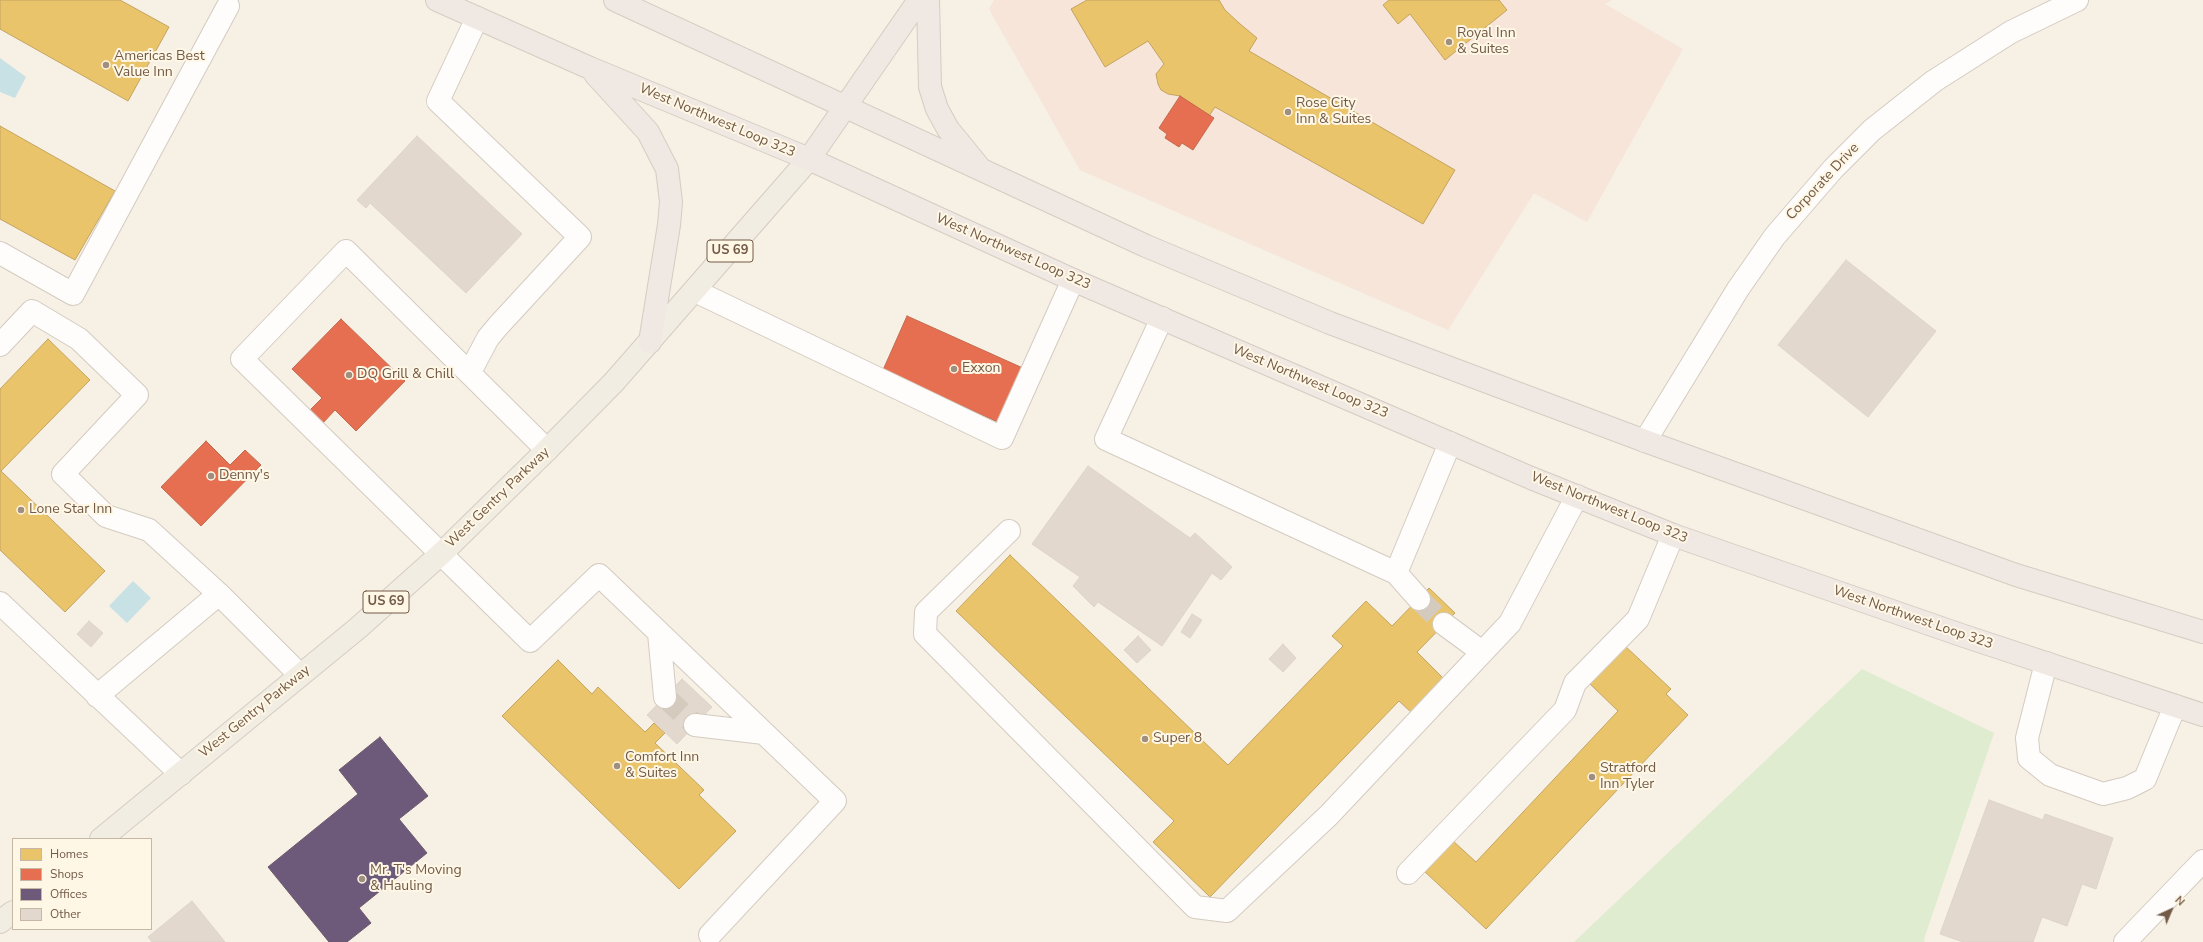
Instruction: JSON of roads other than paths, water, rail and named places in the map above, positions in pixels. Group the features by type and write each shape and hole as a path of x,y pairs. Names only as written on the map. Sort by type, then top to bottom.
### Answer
{"highway":[{"name":"West Northwest Loop 323","path":"437,0 590,68 809,159 1073,280 1450,443 1673,535 2046,663 2203,715"},
{"name":"US 69","path":"846,107 919,0"},
{"path":"928,0 930,87 937,109 948,129 984,172"},
{"path":"622,2 984,172 1146,246 1330,323 1646,441 2016,574 2203,632"},
{"path":"590,68 648,132 667,169 671,202 670,225 650,342"},
{"name":"West Gentry Parkway","path":"809,159 846,107"}],"main road":[{"name":"West Gentry Parkway","path":"102,838 358,628 442,553 548,450 650,342 809,159"},
{"path":"0,922 12,913"}],"street":[{"name":"Corporate Drive","path":"1646,441 1738,289 1775,236 1833,169 1872,130 1934,80 2011,32 2077,0"},
{"path":"0,253 73,294 225,2"},
{"path":"470,372 488,338 580,237 438,101 477,18"},
{"path":"548,450 346,251 242,359 442,553 530,641 599,575 835,801 710,935"},
{"path":"695,291 1002,438 1073,280"},
{"path":"0,345 32,311 79,340 137,394 62,474 106,516 149,530 219,594 300,675"},
{"path":"1162,318 1106,439 1396,573 1419,599"},
{"path":"1396,573 1450,443"},
{"path":"1009,531 926,612 925,634 1195,907 1227,911 1329,815 1510,623 1577,496"},
{"path":"1408,873 1565,710 1575,683 1638,619 1673,535"},
{"path":"97,696 219,594"},
{"path":"0,603 181,774"},
{"path":"1444,624 1482,652"},
{"path":"659,633 666,697"},
{"path":"2046,663 2027,738 2028,758 2050,775 2103,794 2127,788 2145,778 2175,706"},
{"path":"695,725 764,733"},
{"path":"2125,942 2203,861"}],"water":[{"path":"0,58 26,77 15,98 0,92"},
{"path":"133,581 151,598 127,623 109,606"}],"tunnel":[{"path":"1419,599 1444,624"},
{"path":"665,697 695,725"}],"place":[{"name":"Royal Inn & Suites","path":"1449,42"},
{"name":"Americas Best Value Inn","path":"106,65"},
{"name":"Rose City Inn & Suites","path":"1288,112"},
{"name":"Exxon","path":"954,369"},
{"name":"DQ Grill & Chill","path":"349,375"},
{"name":"Denny's","path":"211,476"},
{"name":"Lone Star Inn","path":"21,510"},
{"name":"Super 8","path":"1145,739"},
{"name":"Comfort Inn & Suites","path":"617,766"},
{"name":"Stratford Inn Tyler","path":"1592,777"},
{"name":"Mr. T's Moving & Hauling","path":"362,879"}]}
